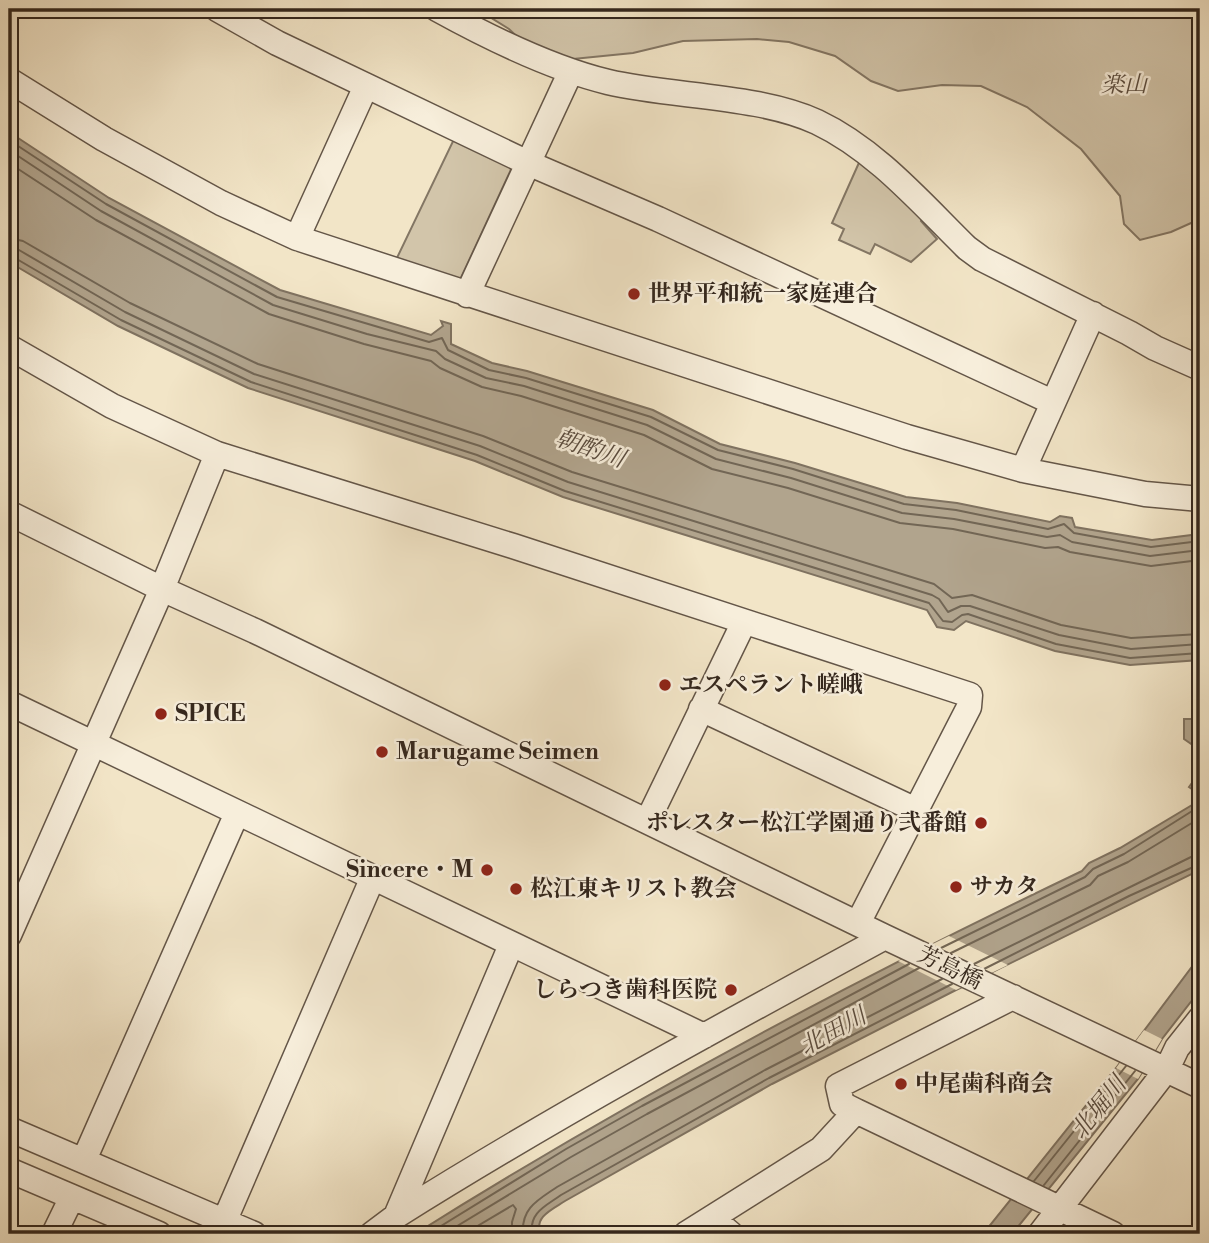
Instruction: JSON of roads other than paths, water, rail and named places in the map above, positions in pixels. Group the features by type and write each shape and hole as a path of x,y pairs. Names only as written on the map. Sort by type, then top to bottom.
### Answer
{"street":[{"path":"217,9 254,32 528,163 670,225 1052,402"},
{"path":"437,9 570,71 609,82 784,111 818,123 849,139 881,164 982,259 1155,348 1200,368"},
{"path":"467,295 570,71"},
{"path":"9,80 104,139 221,203 297,238 907,437 1023,470 1145,494 1200,499"},
{"path":"297,238 366,86"},
{"path":"1023,470 1093,314"},
{"path":"9,347 112,406 217,454 970,695 969,707 858,923"},
{"path":"9,935 162,589 217,454"},
{"name":"芳島橋","path":"9,513 162,589 1200,1086"},
{"path":"648,820 744,622"},
{"path":"9,703 704,1035"},
{"path":"701,709 916,810"},
{"path":"84,1160 237,813"},
{"path":"224,1222 373,877"},
{"path":"372,1234 463,1174 704,1035 893,940"},
{"path":"396,1216 511,945"},
{"path":"1006,994 838,1086 842,1104 1113,1234"},
{"path":"1040,1234 1051,1205 1200,1019"},
{"path":"686,1234 821,1149 856,1111"},
{"path":"9,1129 254,1234"},
{"path":"9,1170 159,1234"},
{"path":"54,1234 72,1197"},
{"path":"712,1218 731,1234"}],"water":[{"name":"朝酌川","path":"9,132 109,198 280,290 431,335 443,326 441,321 451,324 451,344 492,363 527,371 653,410 720,444 795,463 906,497 957,503 1050,522 1060,516 1072,518 1075,527 1152,540 1200,534 1200,660 1130,665 1055,651 966,621 954,630 937,627 927,610 563,497 475,461 248,388 118,326 9,262"},
{"path":"1184,719 1200,719 1200,750 1184,739"},
{"name":"北田川","path":"1200,772 1200,870 772,1084 555,1207 542,1218 539,1228 541,1234 415,1234 578,1136 744,1043 827,998 1082,871 1089,863 1120,848 1192,805 1198,798 1196,792 1189,787"},
{"name":"北堀川","path":"1200,956 1200,990 1162,1039 1138,1079 1012,1234 983,1234 1116,1068"}],"place":[{"name":"世界平和統一家庭連合","path":"634,294"},
{"name":"エスペラント嵯峨","path":"665,685"},
{"name":"SPICE","path":"161,714"},
{"name":"Marugame Seimen","path":"382,752"},
{"name":"ポレスター松江学園通り弐番館","path":"981,823"},
{"name":"Sincere・M","path":"487,870"},
{"name":"サカタ","path":"956,887"},
{"name":"松江東キリスト教会","path":"516,889"},
{"name":"しらつき歯科医院","path":"731,990"},
{"name":"中尾歯科商会","path":"901,1084"}],"park label":[{"name":"楽山","path":"1124,85"}]}
